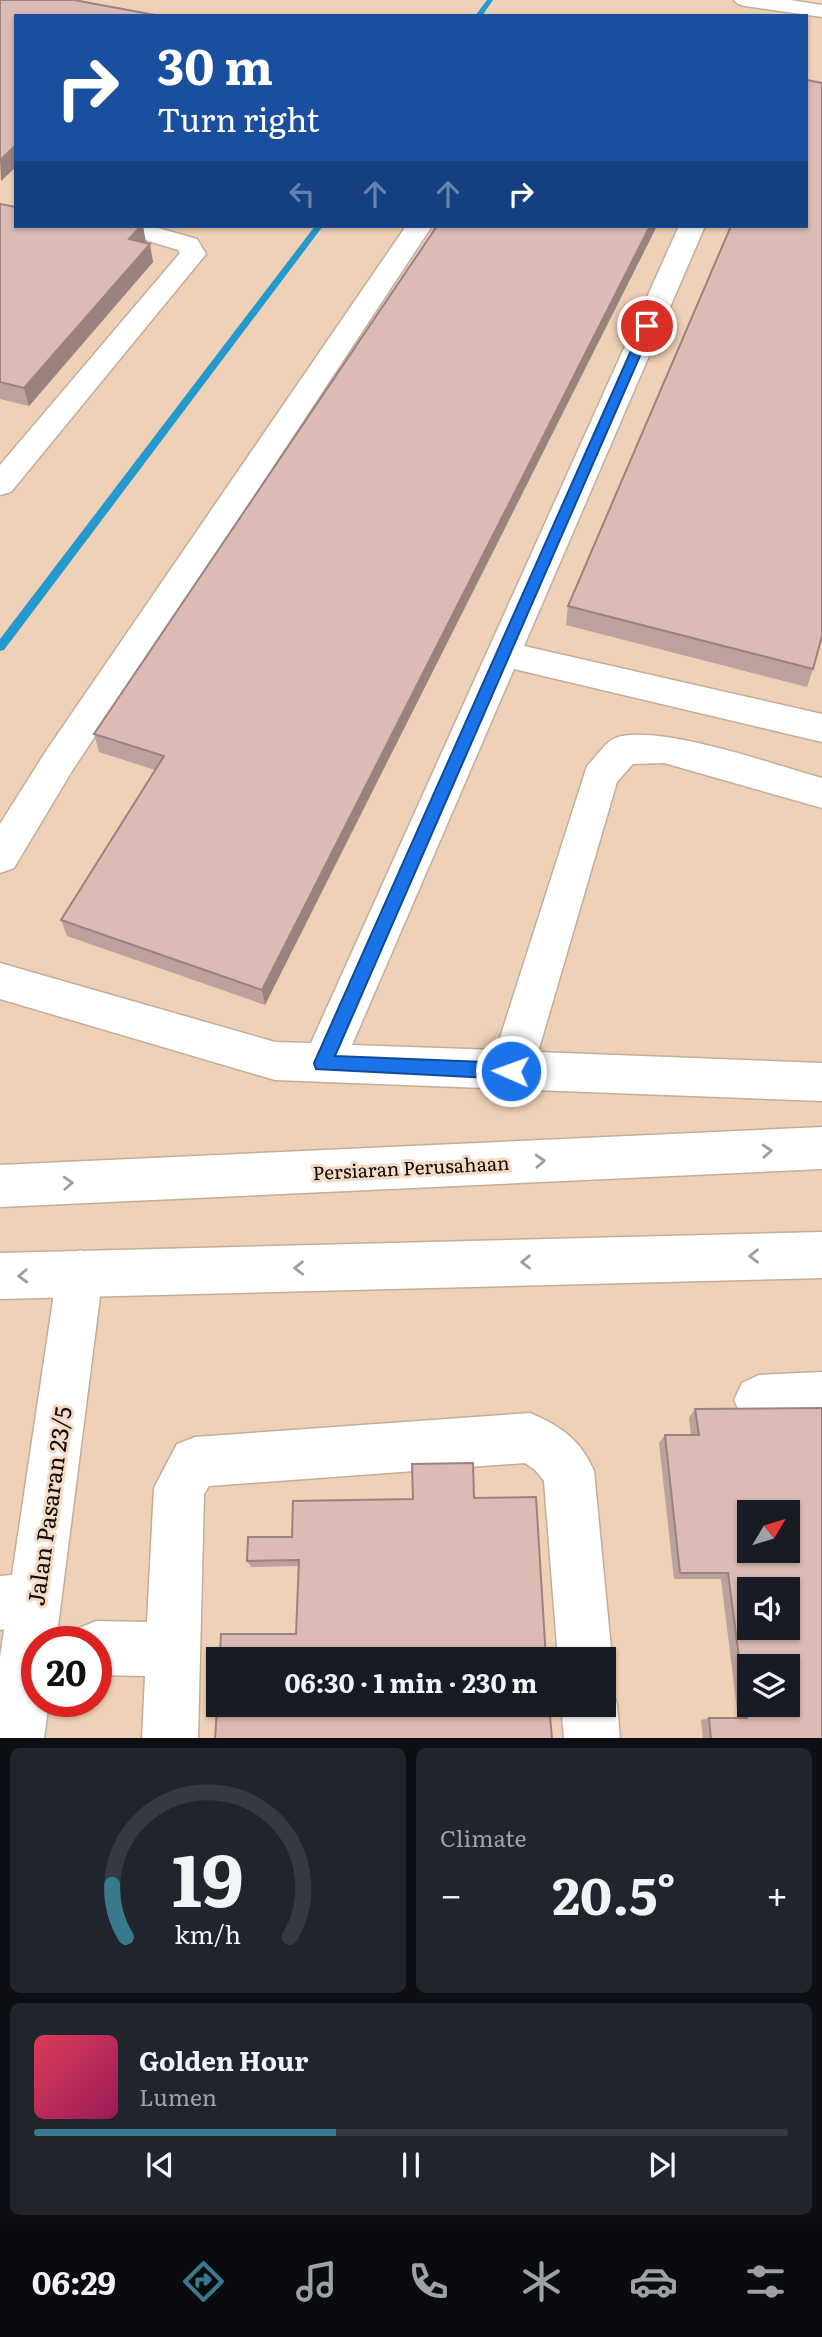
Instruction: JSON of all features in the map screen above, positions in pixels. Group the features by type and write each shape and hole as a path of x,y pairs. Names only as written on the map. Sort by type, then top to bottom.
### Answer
{"main road":[{"path":"745,0 822,11"},
{"path":"0,485 193,254 188,245 137,228"},
{"path":"0,857 67,749 418,228"},
{"path":"323,1063 691,228"},
{"path":"503,654 822,728"},
{"path":"511,1071 600,776 624,750 664,749 822,793"},
{"path":"0,981 275,1061 822,1082"},
{"name":"Persiaran Perusahaan","path":"0,1186 822,1148"},
{"path":"0,1276 822,1255"},
{"name":"Jalan Pasaran 23/5","path":"16,1738 25,1624 80,1273"},
{"path":"759,1400 822,1397"},
{"path":"170,1738 179,1488 195,1462 530,1438 553,1452 569,1471 584,1647"},
{"path":"112,1648 173,1649"},
{"path":"590,1717 592,1738"}],"shaded area":[{"path":"0,0 794,0 822,4 822,1738 0,1738"}],"building":[{"path":"0,0 74,0 150,14 14,14 14,147 0,160"},
{"path":"808,80 822,83 822,636 813,669 568,606 730,228 808,228"},
{"path":"0,204 14,207 14,228 139,228 129,239 150,244 24,388 0,382"},
{"path":"436,228 649,228 262,990 61,920 164,756 94,734"},
{"path":"822,1408 822,1738 711,1738 709,1718 800,1717 800,1654 739,1654 728,1573 680,1573 665,1435 699,1435 695,1409"},
{"path":"473,1463 474,1498 536,1497 545,1647 220,1647 221,1634 296,1634 299,1560 247,1561 248,1537 292,1537 293,1501 413,1499 412,1464"},
{"path":"216,1717 550,1717 552,1738 215,1738"}],"waterway":[{"path":"480,14 490,0"},
{"path":"0,647 317,228"}],"route":[{"path":"511,1071 323,1063 647,326"}]}
